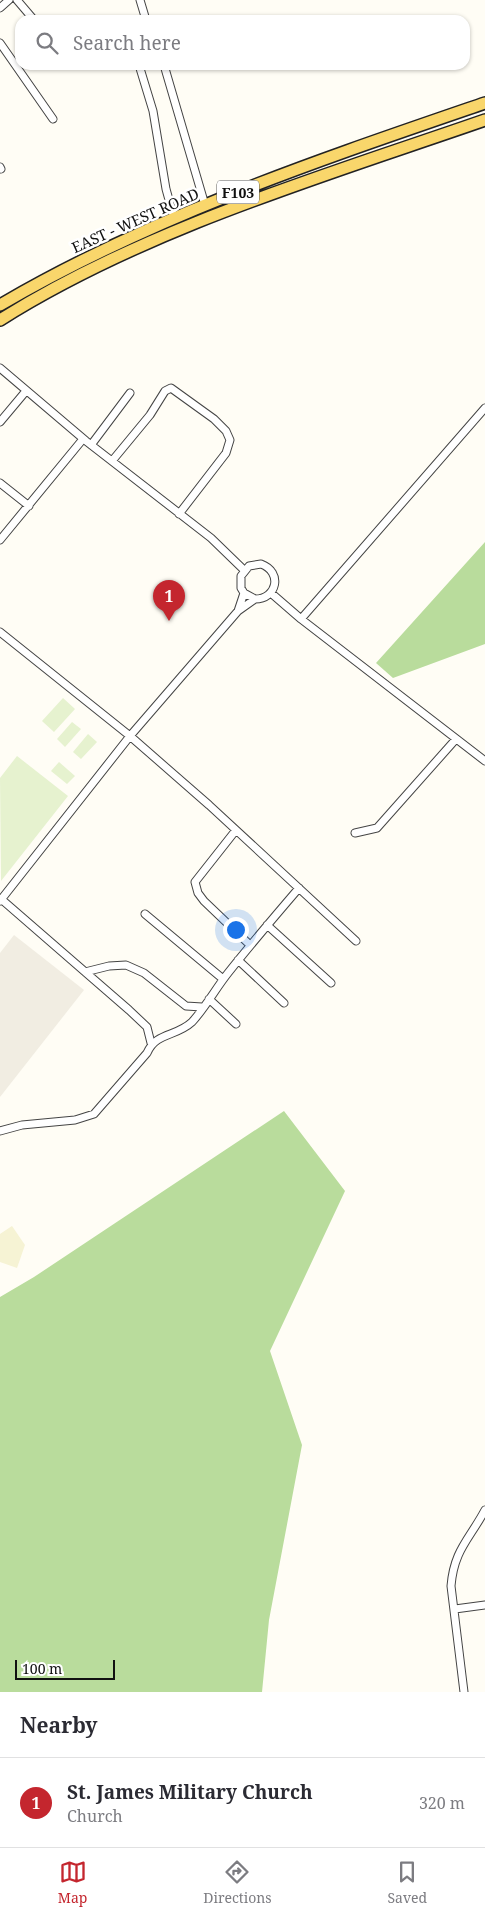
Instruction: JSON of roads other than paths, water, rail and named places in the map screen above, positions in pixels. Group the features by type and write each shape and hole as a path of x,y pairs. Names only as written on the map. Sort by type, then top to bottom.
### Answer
{"main road":[{"name":"EAST - WEST ROAD","path":"0,305 78,261 205,205 344,152 485,103"},
{"name":"EAST - WEST ROAD","path":"0,320 83,274 172,234 333,173 485,120"}],"street":[{"path":"0,8 9,0"},
{"path":"17,0 30,15"},
{"path":"140,0 144,15"},
{"path":"0,43 15,65"},
{"path":"19,70 53,119"},
{"path":"141,70 153,111 166,189 174,218"},
{"path":"165,70 205,205"},
{"path":"0,368 83,439 211,538 244,570"},
{"path":"112,462 150,415 165,391 171,388 214,419 226,431 230,440 226,453 179,514"},
{"path":"0,422 26,391"},
{"path":"91,445 130,393"},
{"path":"301,619 485,408"},
{"path":"0,540 83,439"},
{"path":"0,483 29,506"},
{"path":"151,1043 146,1026 2,896 130,736 238,611 256,599 267,597 271,593 276,581 274,575 266,566 254,564 244,570 240,582 244,593 238,611"},
{"path":"244,593 256,599"},
{"path":"271,593 301,619 485,761"},
{"path":"0,632 130,736 236,830 356,941"},
{"path":"355,833 377,828 456,740"},
{"path":"236,830 195,882 198,893 204,901 250,945"},
{"path":"0,1132 22,1125 75,1120 94,1114 147,1053 151,1043 161,1037 171,1036 191,1022 250,945 299,888"},
{"path":"145,914 223,979"},
{"path":"267,925 331,983"},
{"path":"238,960 284,1003"},
{"path":"85,972 109,966 126,965 144,973 186,1006 202,1007"},
{"path":"209,999 236,1024"},
{"path":"464,1692 455,1609 450,1586 455,1559 485,1510"},
{"path":"455,1609 485,1605"}],"place":[{"name":"St. James Military Church","path":"169,621"}]}
